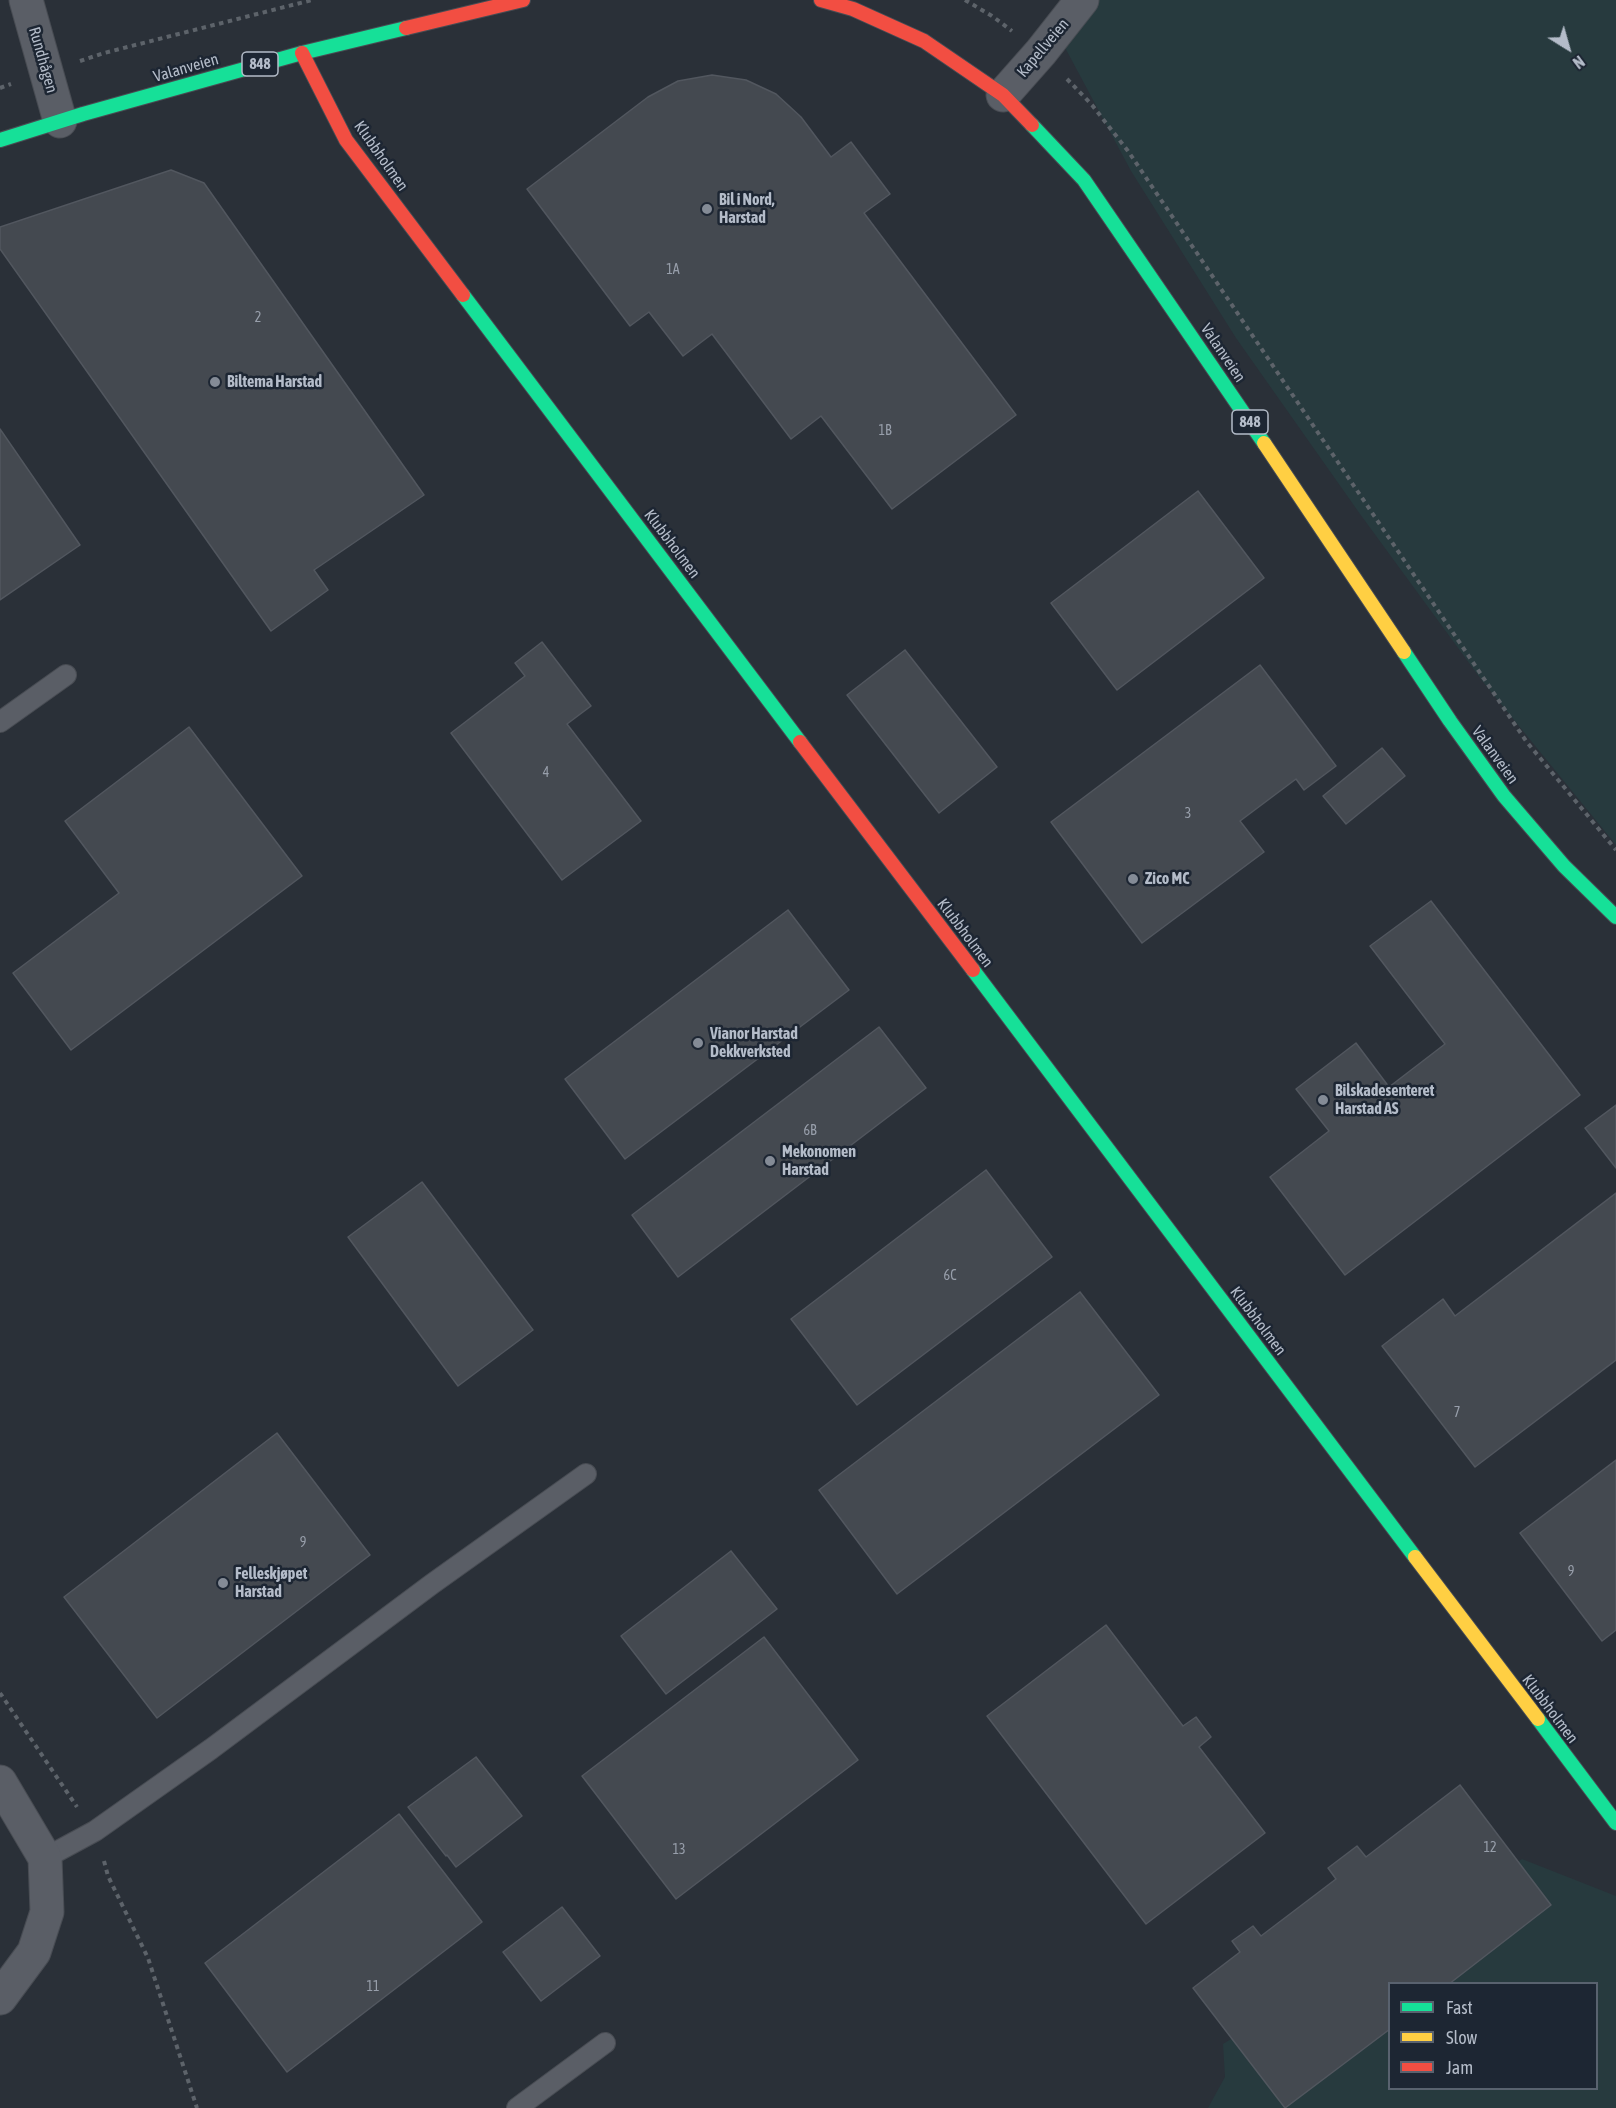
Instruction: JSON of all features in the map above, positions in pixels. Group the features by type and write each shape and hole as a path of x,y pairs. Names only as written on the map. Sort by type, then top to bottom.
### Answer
{"street":[{"name":"Rundhågen","path":"26,0 60,121"},
{"name":"Valanveien","path":"0,140 302,53 523,0"},
{"name":"Valanveien","path":"821,0 854,9 924,41 1003,94 1084,180 1269,450 1450,721 1504,796 1564,866 1616,917"},
{"name":"Kapellveien","path":"1003,94 1041,52 1082,0"},
{"name":"Klubbholmen","path":"302,53 346,140 1616,1823"},
{"path":"0,1782 45,1858 47,1912 34,1952 0,1998"}],"lane":[{"path":"0,722 66,675"},
{"path":"45,1858 95,1831 586,1474"},
{"path":"517,2108 604,2043"}],"path":[{"path":"0,88 104,52 312,0"},
{"path":"965,0 992,16 1041,52 1092,105 1128,152 1526,741 1616,850"},
{"path":"0,1693 95,1831 108,1876 147,1958 197,2108"}],"green space":[{"path":"1084,0 1616,0 1616,845 1483,682 1360,514 1236,338 1131,171 1054,27"},
{"path":"1522,1859 1616,1896 1616,2108 1208,2108 1225,2077 1223,2044"}],"building":[{"path":"712,75 746,80 776,94 801,117 831,157 851,142 890,194 864,213 1016,415 892,509 821,416 791,439 712,334 683,356 649,312 630,326 527,189 648,97 678,81"},
{"path":"171,170 204,183 424,495 314,570 328,590 271,631 0,249 0,227"},
{"path":"0,429 80,545 0,600"},
{"path":"1198,491 1264,578 1117,690 1051,603"},
{"path":"542,642 591,706 567,724 641,821 562,880 451,733 525,676 515,663"},
{"path":"905,650 997,767 939,813 847,695"},
{"path":"1260,665 1336,766 1304,790 1296,779 1240,821 1264,852 1142,943 1051,822"},
{"path":"189,727 302,876 71,1050 13,973 119,893 65,821"},
{"path":"1382,748 1405,776 1346,824 1323,796"},
{"path":"1431,901 1580,1095 1345,1275 1270,1177 1329,1131 1296,1089 1356,1043 1389,1087 1445,1044 1370,946"},
{"path":"788,910 849,990 625,1159 565,1079"},
{"path":"879,1027 926,1088 678,1277 632,1215"},
{"path":"1616,1105 1616,1168 1585,1128"},
{"path":"986,1170 1052,1257 857,1405 791,1319"},
{"path":"422,1182 533,1330 458,1386 348,1237"},
{"path":"1616,1193 1616,1360 1475,1467 1382,1346 1443,1299 1455,1316"},
{"path":"1080,1292 1159,1395 897,1594 819,1490"},
{"path":"277,1433 370,1555 157,1718 64,1597"},
{"path":"1616,1460 1616,1630 1602,1641 1520,1533"},
{"path":"731,1551 777,1609 666,1694 621,1636"},
{"path":"1106,1625 1183,1726 1196,1717 1211,1737 1199,1747 1265,1833 1146,1924 987,1716"},
{"path":"764,1637 858,1760 676,1899 582,1776"},
{"path":"476,1757 522,1816 456,1867 408,1807"},
{"path":"1460,1785 1551,1905 1452,1982 1388,1982 1388,2031 1285,2108 1193,1988 1240,1952 1232,1941 1253,1926 1261,1936 1336,1879 1328,1868 1357,1846 1366,1857"},
{"path":"399,1814 482,1922 287,2072 205,1963"},
{"path":"562,1907 600,1956 541,2001 503,1952"}],"traffic: fast":[{"path":"0,140 83,114 302,53 406,28"},
{"path":"1032,125 1084,180 1264,443"},
{"path":"463,295 800,742"},
{"path":"1404,652 1504,796 1564,866 1616,917"},
{"path":"973,970 1415,1557"},
{"path":"1538,1719 1616,1823"}],"traffic: slow":[{"path":"1264,443 1404,652"},
{"path":"1415,1557 1538,1719"}],"traffic: jam":[{"path":"406,28 523,0"},
{"path":"821,0 853,9 924,41 1003,95 1032,125"},
{"path":"302,53 346,140 463,295"},
{"path":"800,742 973,970"}],"place":[{"name":"Bil i Nord, Harstad","path":"707,209"},
{"name":"Biltema Harstad","path":"215,382"},
{"name":"Zico MC","path":"1133,879"},
{"name":"Vianor Harstad Dekkverksted","path":"698,1043"},
{"name":"Bilskadesenteret Harstad AS","path":"1323,1100"},
{"name":"Mekonomen Harstad","path":"770,1161"},
{"name":"Felleskjøpet Harstad","path":"223,1583"}]}
